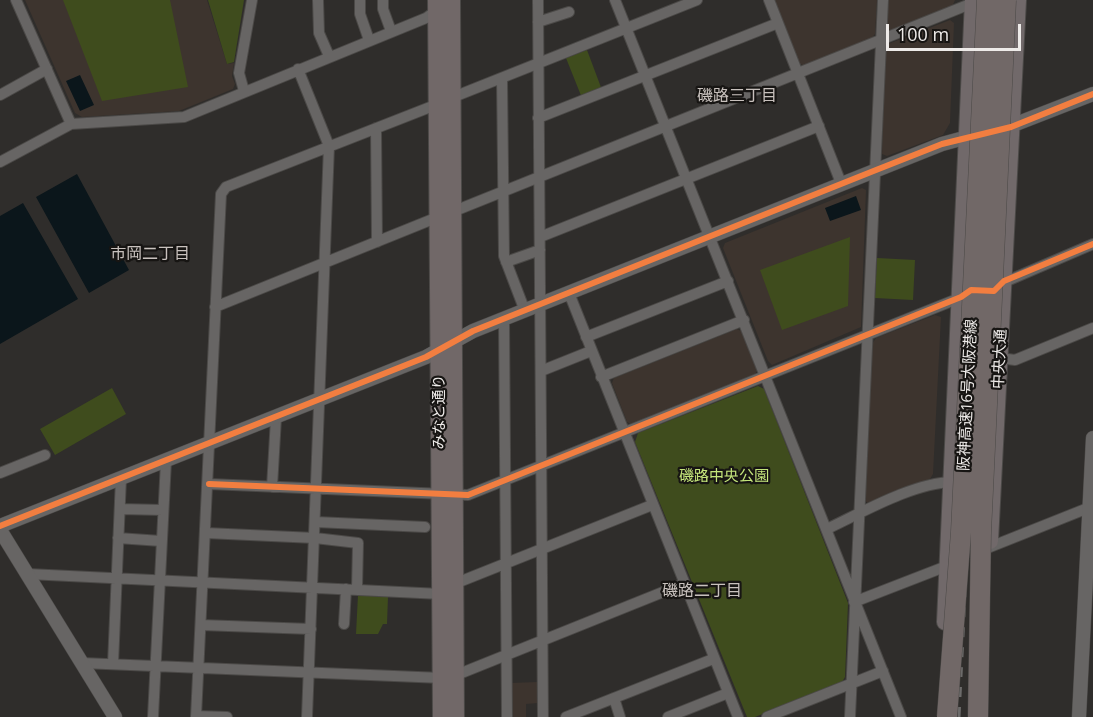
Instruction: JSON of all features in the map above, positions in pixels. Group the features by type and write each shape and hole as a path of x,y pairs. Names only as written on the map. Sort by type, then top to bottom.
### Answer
{"highway":[{"name":"阪神高速16号大阪港線","path":"979,717 981,532 1006,0"},
{"name":"阪神高速16号大阪港線","path":"947,717 961,532 978,1"},
{"name":"みなと通り","path":"442,717 448,677 444,101 446,2"},
{"name":"みなと通り","path":"448,677 455,717"}],"main road":[{"name":"中央大通","path":"979,717 1018,0"},
{"path":"940,717 968,136 978,1"}],"street":[{"path":"16,0 71,124"},
{"path":"244,91 239,73 252,0"},
{"path":"318,0 319,33 328,56"},
{"path":"360,0 360,14 369,40"},
{"path":"383,0 383,9 391,31"},
{"path":"538,0 543,717"},
{"path":"615,0 901,717"},
{"path":"228,717 196,717 209,484 219,199 223,189 697,0"},
{"path":"769,0 842,183"},
{"path":"850,717 883,0"},
{"path":"215,306 503,193 978,1"},
{"path":"0,162 71,124 184,117 328,56 426,18 446,2"},
{"path":"538,22 569,12"},
{"path":"538,118 778,23"},
{"path":"0,94 47,69"},
{"path":"298,69 329,146 307,717"},
{"path":"502,79 504,256 525,311"},
{"path":"115,717 0,528 320,400 446,347 473,331 842,183 968,136 1011,127 1093,94"},
{"path":"540,237 819,126"},
{"path":"376,128 377,242"},
{"path":"209,484 468,495 961,297 971,290 994,291 1004,280 1093,244"},
{"path":"506,262 540,250"},
{"path":"586,337 728,281"},
{"path":"569,293 683,584 738,717"},
{"path":"504,319 507,717"},
{"path":"601,377 744,320"},
{"path":"1000,358 1015,360 1093,328"},
{"path":"542,371 591,351"},
{"path":"272,487 276,418"},
{"path":"1093,438 1092,508 1077,716 1093,709"},
{"path":"0,473 45,455"},
{"path":"153,717 166,461"},
{"path":"113,664 121,478"},
{"path":"827,529 938,482 952,482"},
{"path":"28,574 312,588 448,589 652,505"},
{"path":"854,603 990,546 1092,508"},
{"path":"120,509 163,510"},
{"path":"316,522 424,527"},
{"path":"206,533 315,538 358,543 344,624"},
{"path":"118,538 161,541"},
{"path":"82,663 448,677 683,584"},
{"path":"201,625 311,630"},
{"path":"566,717 713,659"},
{"path":"767,717 883,671"},
{"path":"668,717 728,693"},
{"path":"614,698 620,717"}],"shaded area":[{"path":"25,0 207,0 227,64 234,63 232,76 235,84 233,89 179,111 82,117 75,113"},
{"path":"774,0 877,0 875,34 872,38 805,66 800,64"},
{"path":"888,0 955,0 952,7 892,31 887,28"},
{"path":"950,20 954,23 950,123 943,135 887,156 882,154 885,49 888,44"},
{"path":"80,75 94,105 80,111 66,81"},
{"path":"77,174 129,270 89,293 36,197"},
{"path":"862,188 866,190 861,327 772,365 768,361 723,248 725,243"},
{"path":"856,196 861,210 830,221 825,208"},
{"path":"23,203 78,299 0,344 0,216"},
{"path":"935,315 941,317 933,474 930,479 870,504 865,501 872,344 876,338"},
{"path":"737,329 741,331 757,371 754,376 631,424 627,422 612,383 614,378"},
{"path":"537,682 538,703 526,704 526,717 510,717 510,683"}],"green space":[{"path":"63,0 170,0 188,87 102,101"},
{"path":"208,0 244,0 234,62 227,64"},
{"path":"587,50 602,90 582,98 566,58"},
{"path":"850,237 848,306 782,330 760,270"},
{"path":"877,258 915,260 913,300 875,298"},
{"name":"磯路中央公園","path":"758,386 764,389 848,603 845,677 842,682 755,717 747,717 635,442 638,433"},
{"path":"112,388 126,414 55,455 40,429"},
{"path":"358,595 388,597 387,624 383,624 378,634 356,634"}],"railway":[{"path":"959,717 994,0"}],"cycle path":[{"path":"0,526 426,357 473,331 876,170 942,144 1011,127 1093,94"},
{"path":"209,484 468,495 961,297 971,290 994,291 1004,281 1093,244"}],"district":[{"name":"磯路三丁目","path":"737,96"},
{"name":"市岡二丁目","path":"150,254"},
{"name":"磯路二丁目","path":"702,591"}]}
